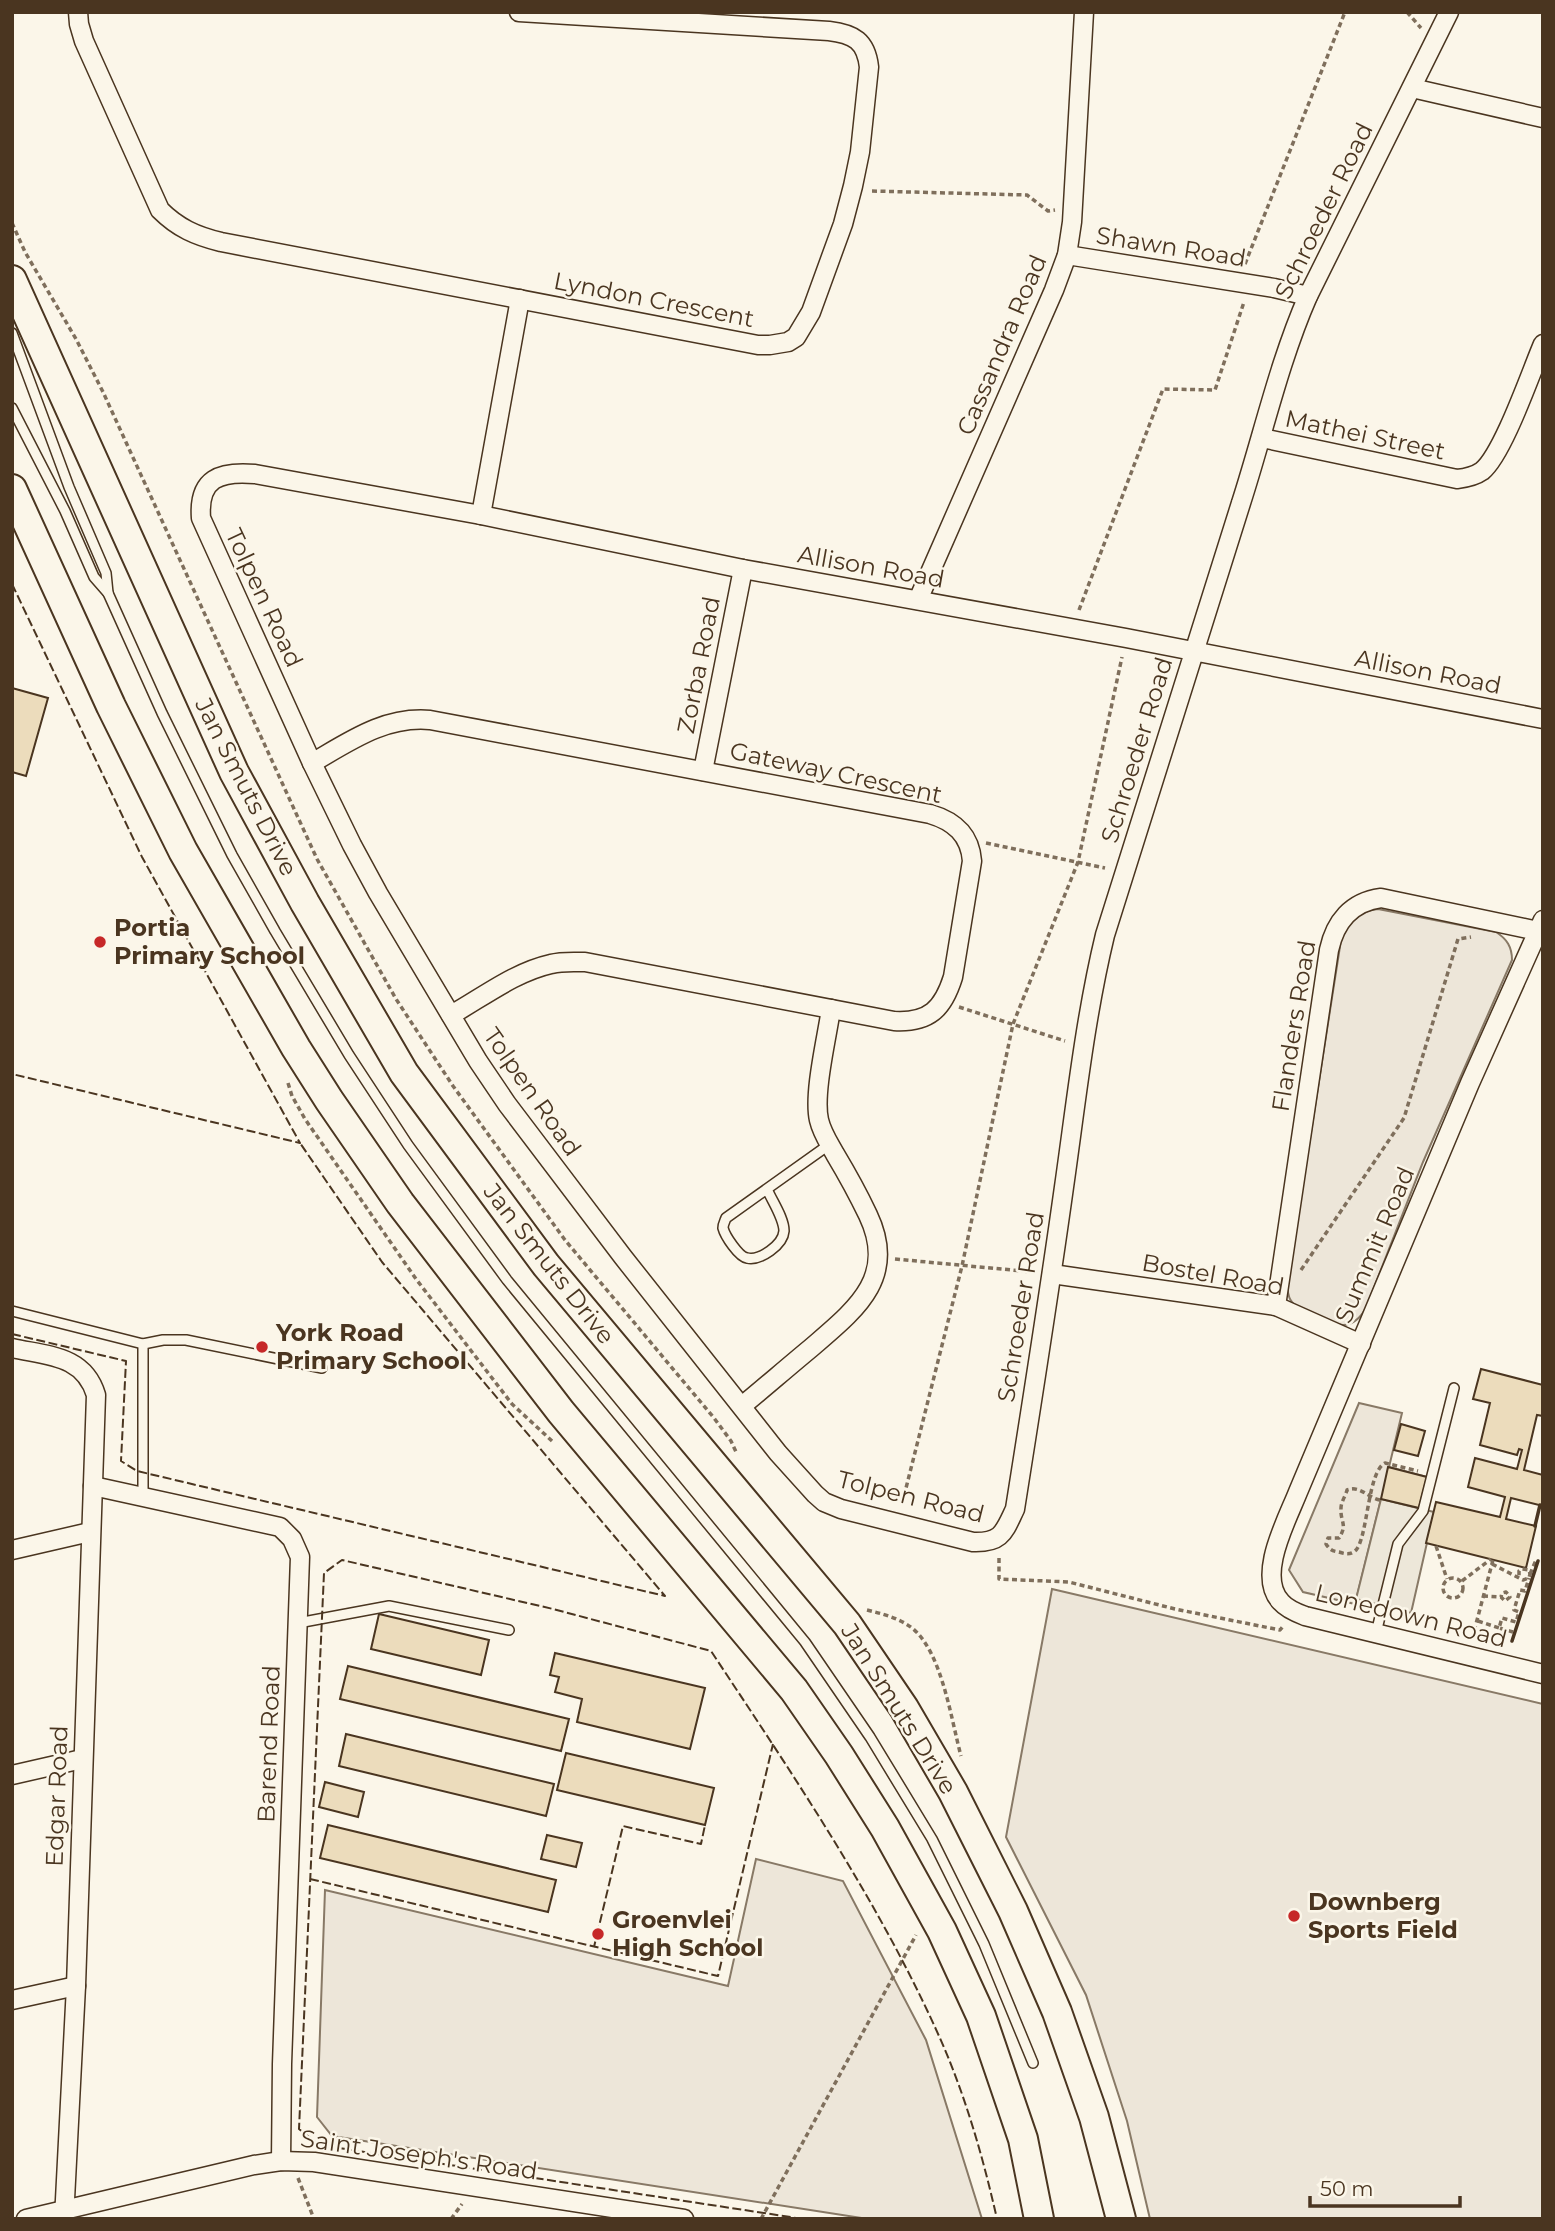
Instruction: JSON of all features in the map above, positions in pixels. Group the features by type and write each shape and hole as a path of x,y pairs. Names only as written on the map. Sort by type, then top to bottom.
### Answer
{"main road":[{"name":"Jan Smuts Drive","path":"12,280 234,772 305,903 404,1073 546,1265 847,1624 904,1708 953,1792 1013,1910 1057,2012 1094,2117 1121,2219"},
{"path":"12,489 111,706 183,851 296,1048 329,1100 400,1203 561,1412 794,1689 885,1828 942,1931 981,2016 1023,2139 1039,2219"}],"street":[{"name":"Lyndon Crescent","path":"78,12 84,41 160,210 186,231 221,242 758,345 770,345 796,337 808,320 843,224 853,186 860,152 869,67 868,54 862,45 851,36 829,31 519,12"},
{"name":"Cassandra Road","path":"918,600 1067,255 1072,222 1084,12"},
{"name":"Schroeder Road","path":"999,1538 1015,1508 1084,1047 1096,971 1105,935 1262,438 1293,330 1449,12"},
{"path":"1412,88 1543,118"},
{"name":"Shawn Road","path":"1067,255 1308,296"},
{"name":"Lyndon Crescent","path":"481,516 520,299"},
{"name":"Mathei Street","path":"1262,438 1457,480 1468,478 1481,472 1498,451 1543,344"},
{"name":"Allison Road","path":"202,499 206,487 215,480 233,472 255,474 743,569 1126,638 1543,719"},
{"name":"Tolpen Road","path":"202,499 200,508 204,527 312,763 378,893 478,1061 507,1104 623,1256 778,1453 824,1502 841,1509 973,1542 994,1541 999,1538"},
{"name":"Zorba Road","path":"703,771 743,569"},
{"name":"Gateway Crescent","path":"312,763 376,727 416,719 930,814 949,821 967,839"},
{"path":"452,1015 525,973 551,964 584,962 894,1021 911,1021 934,1012 944,1002 953,977 972,861 967,839"},
{"name":"Flanders Road","path":"1276,1306 1329,950 1339,921 1356,906 1381,898 1541,925"},
{"name":"Summit Road","path":"1274,1594 1270,1575 1275,1553 1470,1083 1541,925"},
{"path":"742,1406 851,1314 869,1290 879,1258 876,1236 869,1218 819,1119 818,1097 831,1009"},
{"name":"Bostel Road","path":"1052,1274 1276,1306 1360,1343"},
{"name":"Edgar Road","path":"12,1348 70,1362 80,1367 88,1376 96,1395 76,1986 64,2214"},
{"name":"Barend Road","path":"93,1486 280,1527 292,1539 300,1557 281,2161"},
{"path":"12,1550 90,1532"},
{"name":"Lonedown Road","path":"1274,1594 1280,1602 1296,1612 1543,1674"},
{"path":"12,1775 82,1759"},
{"path":"12,2000 76,1986"},
{"name":"Saint Joseph's Road","path":"26,2219 64,2214 254,2165 281,2161 314,2162 684,2219"}],"lane":[{"path":"12,333 69,487 106,573 108,593"},
{"path":"12,408 65,511 94,577 108,593 162,713 232,855 349,1055 408,1145 507,1280 805,1642 863,1727 932,1839 984,1944 1033,2063"},
{"path":"767,1189 783,1224 782,1237 775,1247 755,1258 744,1258 725,1232 726,1218 830,1144"},
{"path":"12,1311 142,1344 186,1340 322,1368"},
{"path":"142,1344 144,1497"},
{"path":"1376,1633 1398,1544 1423,1511 1454,1388"},
{"path":"298,1623 389,1606 509,1630"}],"path":[{"path":"1072,628 1163,389 1215,390 1244,284 1345,12"},
{"path":"853,186 877,192 1027,195 1048,211 1066,209 1072,222"},
{"path":"897,1523 962,1266 1013,1024 1078,862 1126,638"},
{"path":"967,839 1124,872"},
{"path":"1299,1273 1404,1118 1458,939 1471,937"},
{"path":"944,1002 1084,1047"},
{"path":"879,1258 1052,1274"},
{"path":"1380,1500 1370,1498 1365,1491 1353,1488 1347,1490 1341,1508 1344,1520 1341,1536 1328,1538 1327,1547 1347,1554 1358,1548 1370,1498 1377,1470 1385,1463 1434,1475"},
{"path":"999,1538 999,1579 1069,1582 1280,1630 1296,1612"},
{"path":"1436,1546 1447,1579"},
{"path":"1499,1628 1502,1618 1516,1622 1519,1612 1514,1610 1517,1600 1521,1590 1525,1591 1536,1560"},
{"path":"1461,1582 1492,1561"},
{"path":"1492,1561 1523,1580 1530,1576"},
{"path":"1468,1656 1492,1561"},
{"path":"1519,1576 1522,1569 1529,1570 1530,1576"},
{"path":"1456,1577 1461,1582 1462,1592 1458,1596 1449,1598 1443,1591 1447,1579 1456,1577"},
{"path":"1483,1596 1501,1597 1505,1601 1510,1598 1517,1600"},
{"path":"1477,1620 1513,1632"},
{"path":"761,2219 919,1930 922,1937"},
{"path":"281,2161 297,2176 314,2219"}],"shaded area":[{"path":"1378,909 1496,932 1508,944 1512,960 1423,1162 1366,1308 1357,1320 1340,1325 1295,1305 1290,1299 1287,1286 1341,940 1354,918 1364,912"},
{"path":"1359,1403 1402,1413 1389,1467 1427,1477 1419,1508 1381,1499 1355,1604 1303,1592 1289,1570"},
{"path":"1381,1499 1434,1512 1411,1613 1356,1599"},
{"name":"Downberg Sports Field","path":"1052,1589 1543,1704 1543,2219 1150,2219 1127,2121 1086,1995 1006,1837"},
{"path":"756,1859 843,1881 926,2040 982,2219 868,2219 332,2136 317,2117 325,1890 728,1986"}],"building":[{"path":"12,688 48,698 26,776 12,772"},
{"path":"1481,1369 1543,1385 1543,1416 1537,1415 1524,1470 1543,1475 1543,1506 1511,1498 1506,1519 1536,1526 1526,1568 1426,1543 1436,1502 1500,1517 1505,1497 1468,1487 1475,1458 1517,1469 1522,1450 1519,1449 1517,1455 1480,1445 1490,1403 1473,1399"},
{"path":"1401,1424 1425,1431 1418,1456 1394,1450"},
{"path":"1388,1467 1427,1477 1419,1508 1381,1499"},
{"path":"379,1614 489,1640 481,1675 371,1649"},
{"path":"555,1653 705,1688 690,1749 577,1722 582,1699 555,1692 559,1677 550,1675"},
{"path":"348,1666 569,1719 561,1751 340,1699"},
{"path":"346,1734 554,1784 546,1816 339,1766"},
{"path":"566,1753 714,1788 705,1825 557,1790"},
{"path":"325,1782 364,1792 358,1817 319,1807"},
{"path":"328,1825 556,1880 548,1912 320,1858"},
{"path":"547,1835 582,1843 576,1867 541,1859"}],"fence":[{"path":"12,584 142,857 300,1143 12,1074"},
{"path":"12,1334 126,1361 121,1461 137,1471 665,1596 382,1262 300,1143"},
{"path":"803,2219 319,2145 299,2129 324,1573 342,1560 553,1609 711,1651 833,1839 915,1985 939,2036 965,2103 997,2219"},
{"path":"310,1879 718,1976 773,1744"},
{"path":"594,1947 623,1826 701,1844 705,1825"}],"wall":[{"path":"1535,1526 1540,1505"},
{"path":"1512,1641 1538,1561"}],"place":[{"name":"Portia Primary School","path":"100,942"},
{"name":"York Road Primary School","path":"262,1347"},
{"name":"Downberg Sports Field","path":"1294,1916"},
{"name":"Groenvlei High School","path":"598,1934"}]}
